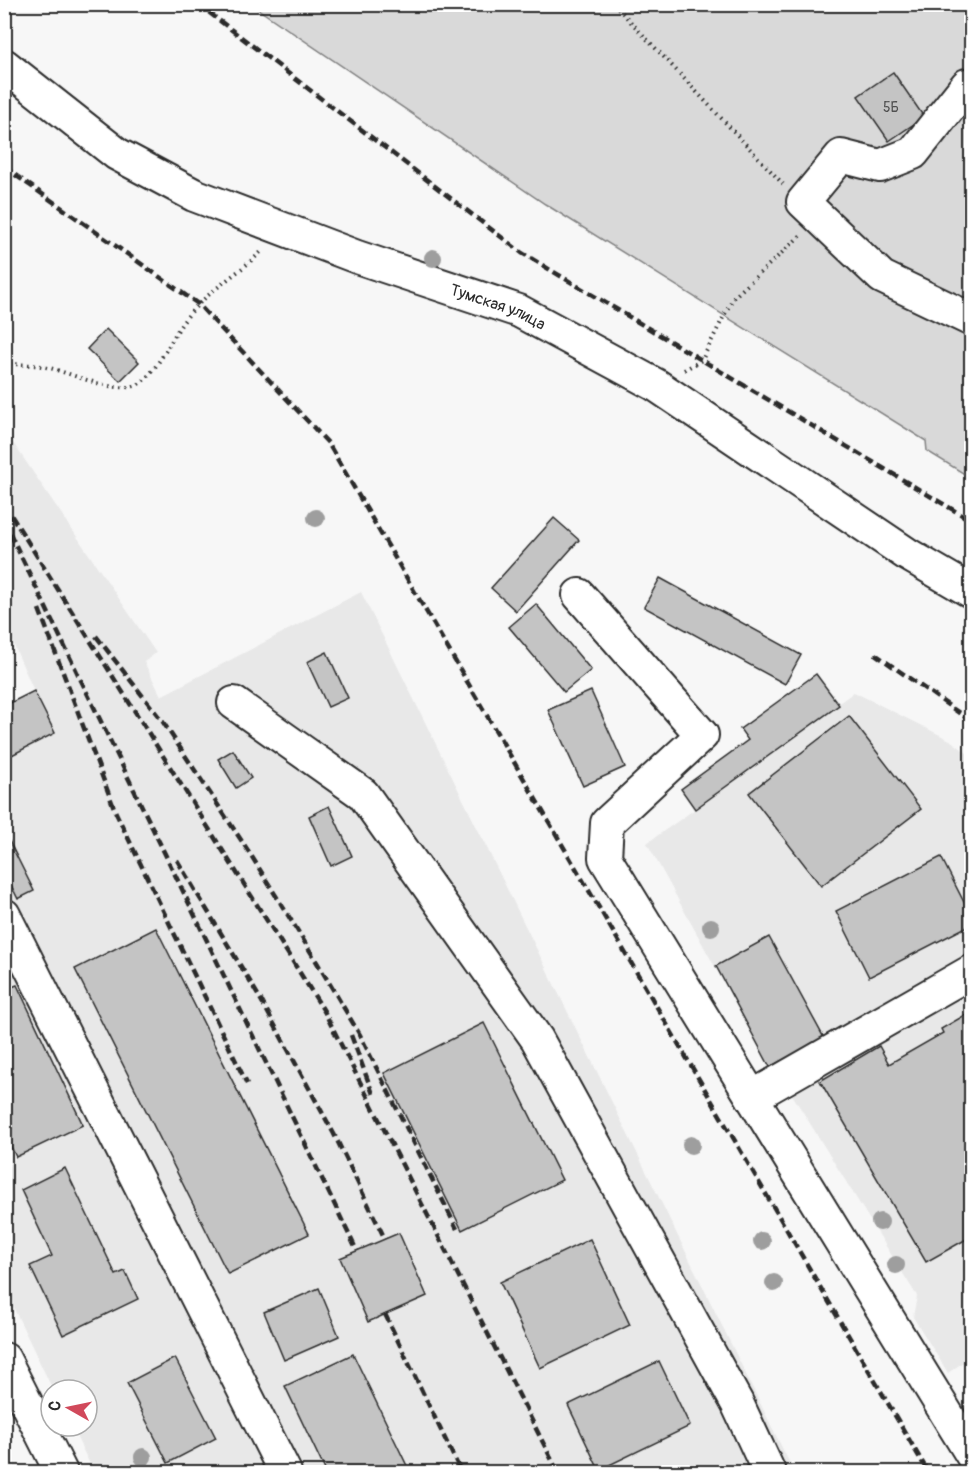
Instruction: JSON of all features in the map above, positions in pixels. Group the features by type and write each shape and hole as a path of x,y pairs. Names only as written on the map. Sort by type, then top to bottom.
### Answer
{"street":[{"name":"Тумская улица","path":"4,65 117,154 194,195 357,257 519,311 656,385 907,554 972,592"},
{"path":"967,85 913,153 880,166 841,156 812,210 882,277 972,320"},
{"path":"579,595 702,735 607,823 605,858 972,1455"},
{"path":"234,703 363,794 537,1039 737,1403 769,1473"},
{"path":"4,915 285,1473"},
{"path":"752,1097 972,971"},
{"path":"8,1376 50,1469"}],"path":[{"path":"614,4 780,180 812,210 733,298 702,360 656,385"},
{"path":"4,363 41,366 106,386 135,386 148,377 182,323 198,304 254,259 284,230"}],"shaded area":[{"path":"252,5 971,5 971,478 927,451 926,441 545,204"},
{"path":"5,431 156,653 144,662 161,696 361,592 794,1472 94,1472 77,1438 99,1438 99,1378 47,1378 5,1290 5,1171 16,1157 5,1132 5,706 34,691 5,625"},
{"path":"854,692 950,740 971,756 972,1356 948,1373 913,1317 917,1296 783,1080 770,1067 647,843"}],"building":[{"path":"893,72 924,117 889,141 858,96"},
{"path":"106,329 139,362 120,381 87,349"},
{"path":"554,518 579,540 516,611 491,588"},
{"path":"660,578 801,655 785,684 644,607"},
{"path":"536,604 591,670 564,692 509,627"},
{"path":"327,652 348,698 328,707 307,662"},
{"path":"816,674 839,705 695,809 681,789 748,740 740,729"},
{"path":"34,691 55,733 4,759 4,706"},
{"path":"591,691 625,767 583,786 548,710"},
{"path":"849,716 921,809 821,886 749,793"},
{"path":"233,750 251,778 236,788 218,759"},
{"path":"329,806 352,856 331,866 309,816"},
{"path":"4,831 34,891 18,899 4,871"},
{"path":"941,857 972,918 972,924 869,977 836,911"},
{"path":"156,928 309,1234 228,1274 75,969"},
{"path":"769,937 824,1038 770,1067 716,966"},
{"path":"17,985 83,1125 16,1157 4,1132 4,990"},
{"path":"972,1011 972,1236 926,1262 820,1081 879,1046 889,1064 943,1033 941,1029"},
{"path":"484,1023 562,1180 462,1230 384,1073"},
{"path":"65,1168 116,1275 125,1271 138,1299 63,1335 30,1266 52,1256 21,1190"},
{"path":"399,1233 427,1296 368,1322 340,1258"},
{"path":"590,1239 630,1325 540,1368 500,1282"},
{"path":"319,1288 339,1336 284,1360 264,1312"},
{"path":"353,1354 410,1472 326,1472 285,1386"},
{"path":"175,1358 216,1438 168,1463 127,1383"},
{"path":"659,1361 690,1426 599,1470 568,1405"}],"railway":[{"path":"198,4 522,253 972,521"},
{"path":"4,167 198,304 328,443 928,1472"},
{"path":"4,504 324,1011 558,1472"},
{"path":"4,521 357,1251"},
{"path":"39,609 116,813 247,1084"},
{"path":"96,636 163,722 249,852 315,959 360,1035 457,1229"},
{"path":"875,654 972,722"},
{"path":"177,860 261,1000 334,1134 385,1239"},
{"path":"351,1035 373,1094"},
{"path":"385,1314 461,1472"}]}
